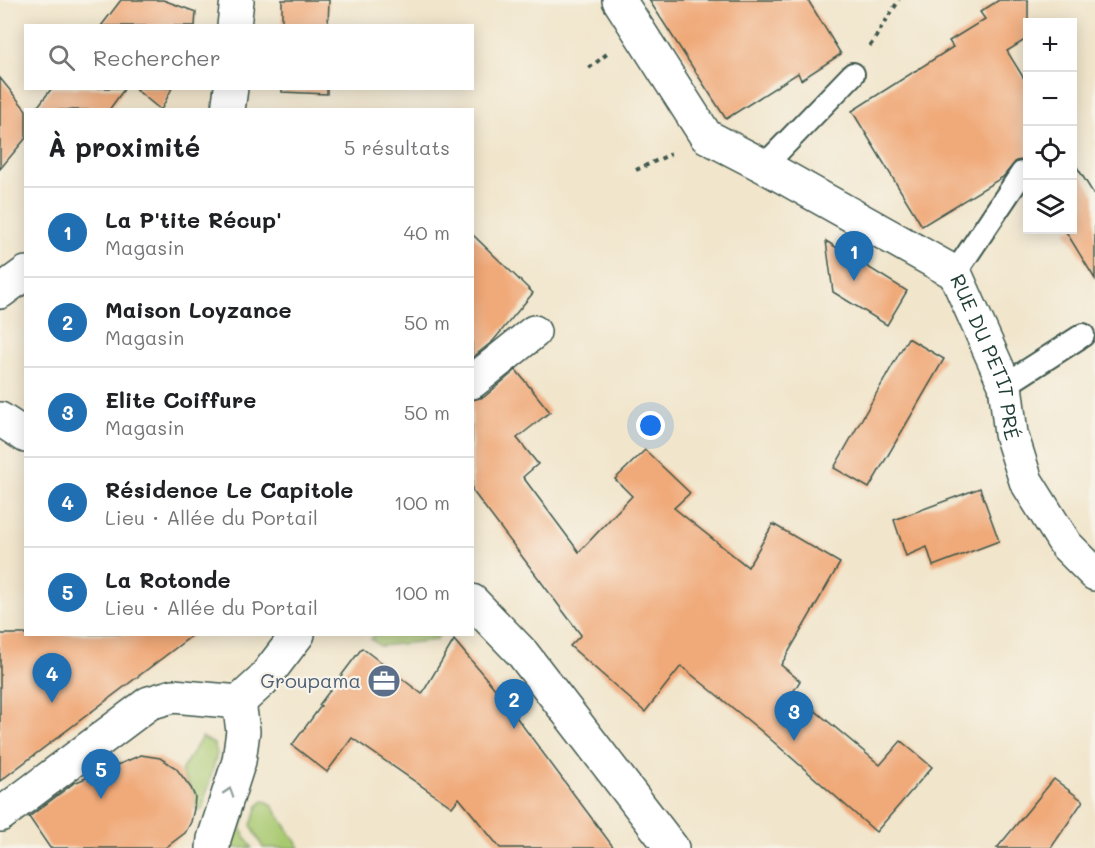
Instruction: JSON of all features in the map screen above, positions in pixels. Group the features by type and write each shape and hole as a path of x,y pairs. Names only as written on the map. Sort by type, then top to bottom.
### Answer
{"street":[{"path":"234,24 237,0"},
{"name":"RUE DU PETIT PRÉ","path":"619,0 706,136 955,273 1005,385 1011,434 1026,481 1066,544 1095,574"},
{"path":"228,108 231,90"},
{"path":"0,292 24,274"},
{"path":"474,380 534,332"},
{"path":"0,419 24,435"},
{"path":"474,603 523,654 672,848"},
{"path":"0,815 149,703 172,696 239,702 262,681 296,636"},
{"path":"213,848 239,761 243,731 239,702"}],"lane":[{"path":"764,166 853,74"},
{"path":"955,273 1022,173"},
{"path":"1005,385 1083,335"}],"path":[{"path":"853,74 899,0"},
{"path":"589,68 603,57"}],"green space":[{"path":"373,636 438,636 436,640 380,646 371,639"},
{"path":"202,737 214,744 217,753 202,810 196,809 196,797 181,771"},
{"path":"263,801 272,805 300,848 263,848 251,825 258,806"},
{"path":"240,803 248,806 241,829 252,848 228,848"}],"building":[{"path":"121,0 163,0 196,12 195,24 103,24"},
{"path":"282,0 329,0 328,24 282,24"},
{"path":"649,0 808,0 841,54 801,80 798,73 726,119"},
{"path":"999,0 1028,0 1028,18 1023,18 1023,41 1007,51 1023,77 1023,160 1016,161 1003,177 922,226 852,111 953,47 949,41 985,19 980,12"},
{"path":"0,78 24,108 24,140 0,169"},
{"path":"50,90 124,90 110,108 37,108"},
{"path":"136,90 171,90 162,108 159,108"},
{"path":"282,90 327,90 327,94 282,92"},
{"path":"1077,167 1095,196 1095,279 1067,234 1077,234"},
{"path":"474,236 533,293 493,341 474,356"},
{"path":"826,241 907,291 887,325 833,292"},
{"path":"908,338 944,359 869,488 834,468"},
{"path":"516,370 550,412 517,438 538,464 523,477 579,552 632,496 615,479 645,450 690,493 674,508 748,567 773,524 840,563 781,665 800,681 793,692 880,765 901,741 932,767 876,832 760,730 681,666 645,712 570,646 581,635 474,493 474,400 484,397"},
{"path":"980,488 999,541 933,566 927,547 906,556 894,520"},
{"path":"0,634 191,636 0,781"},
{"path":"454,640 496,690 614,848 500,848 459,798 452,807 352,738 327,772 292,745 362,648 422,694"},
{"path":"141,755 160,758 176,768 191,788 195,797 194,809 185,833 165,848 50,848 29,817 74,783"},
{"path":"1054,779 1083,801 1051,848 997,848"}],"place":[{"name":"La P'tite Récup'","path":"854,281"},
{"name":"Groupama","path":"384,681"},
{"name":"Résidence Le Capitole","path":"52,703"},
{"name":"Maison Loyzance","path":"514,729"},
{"name":"Elite Coiffure","path":"794,741"},
{"name":"La Rotonde","path":"101,799"}]}
